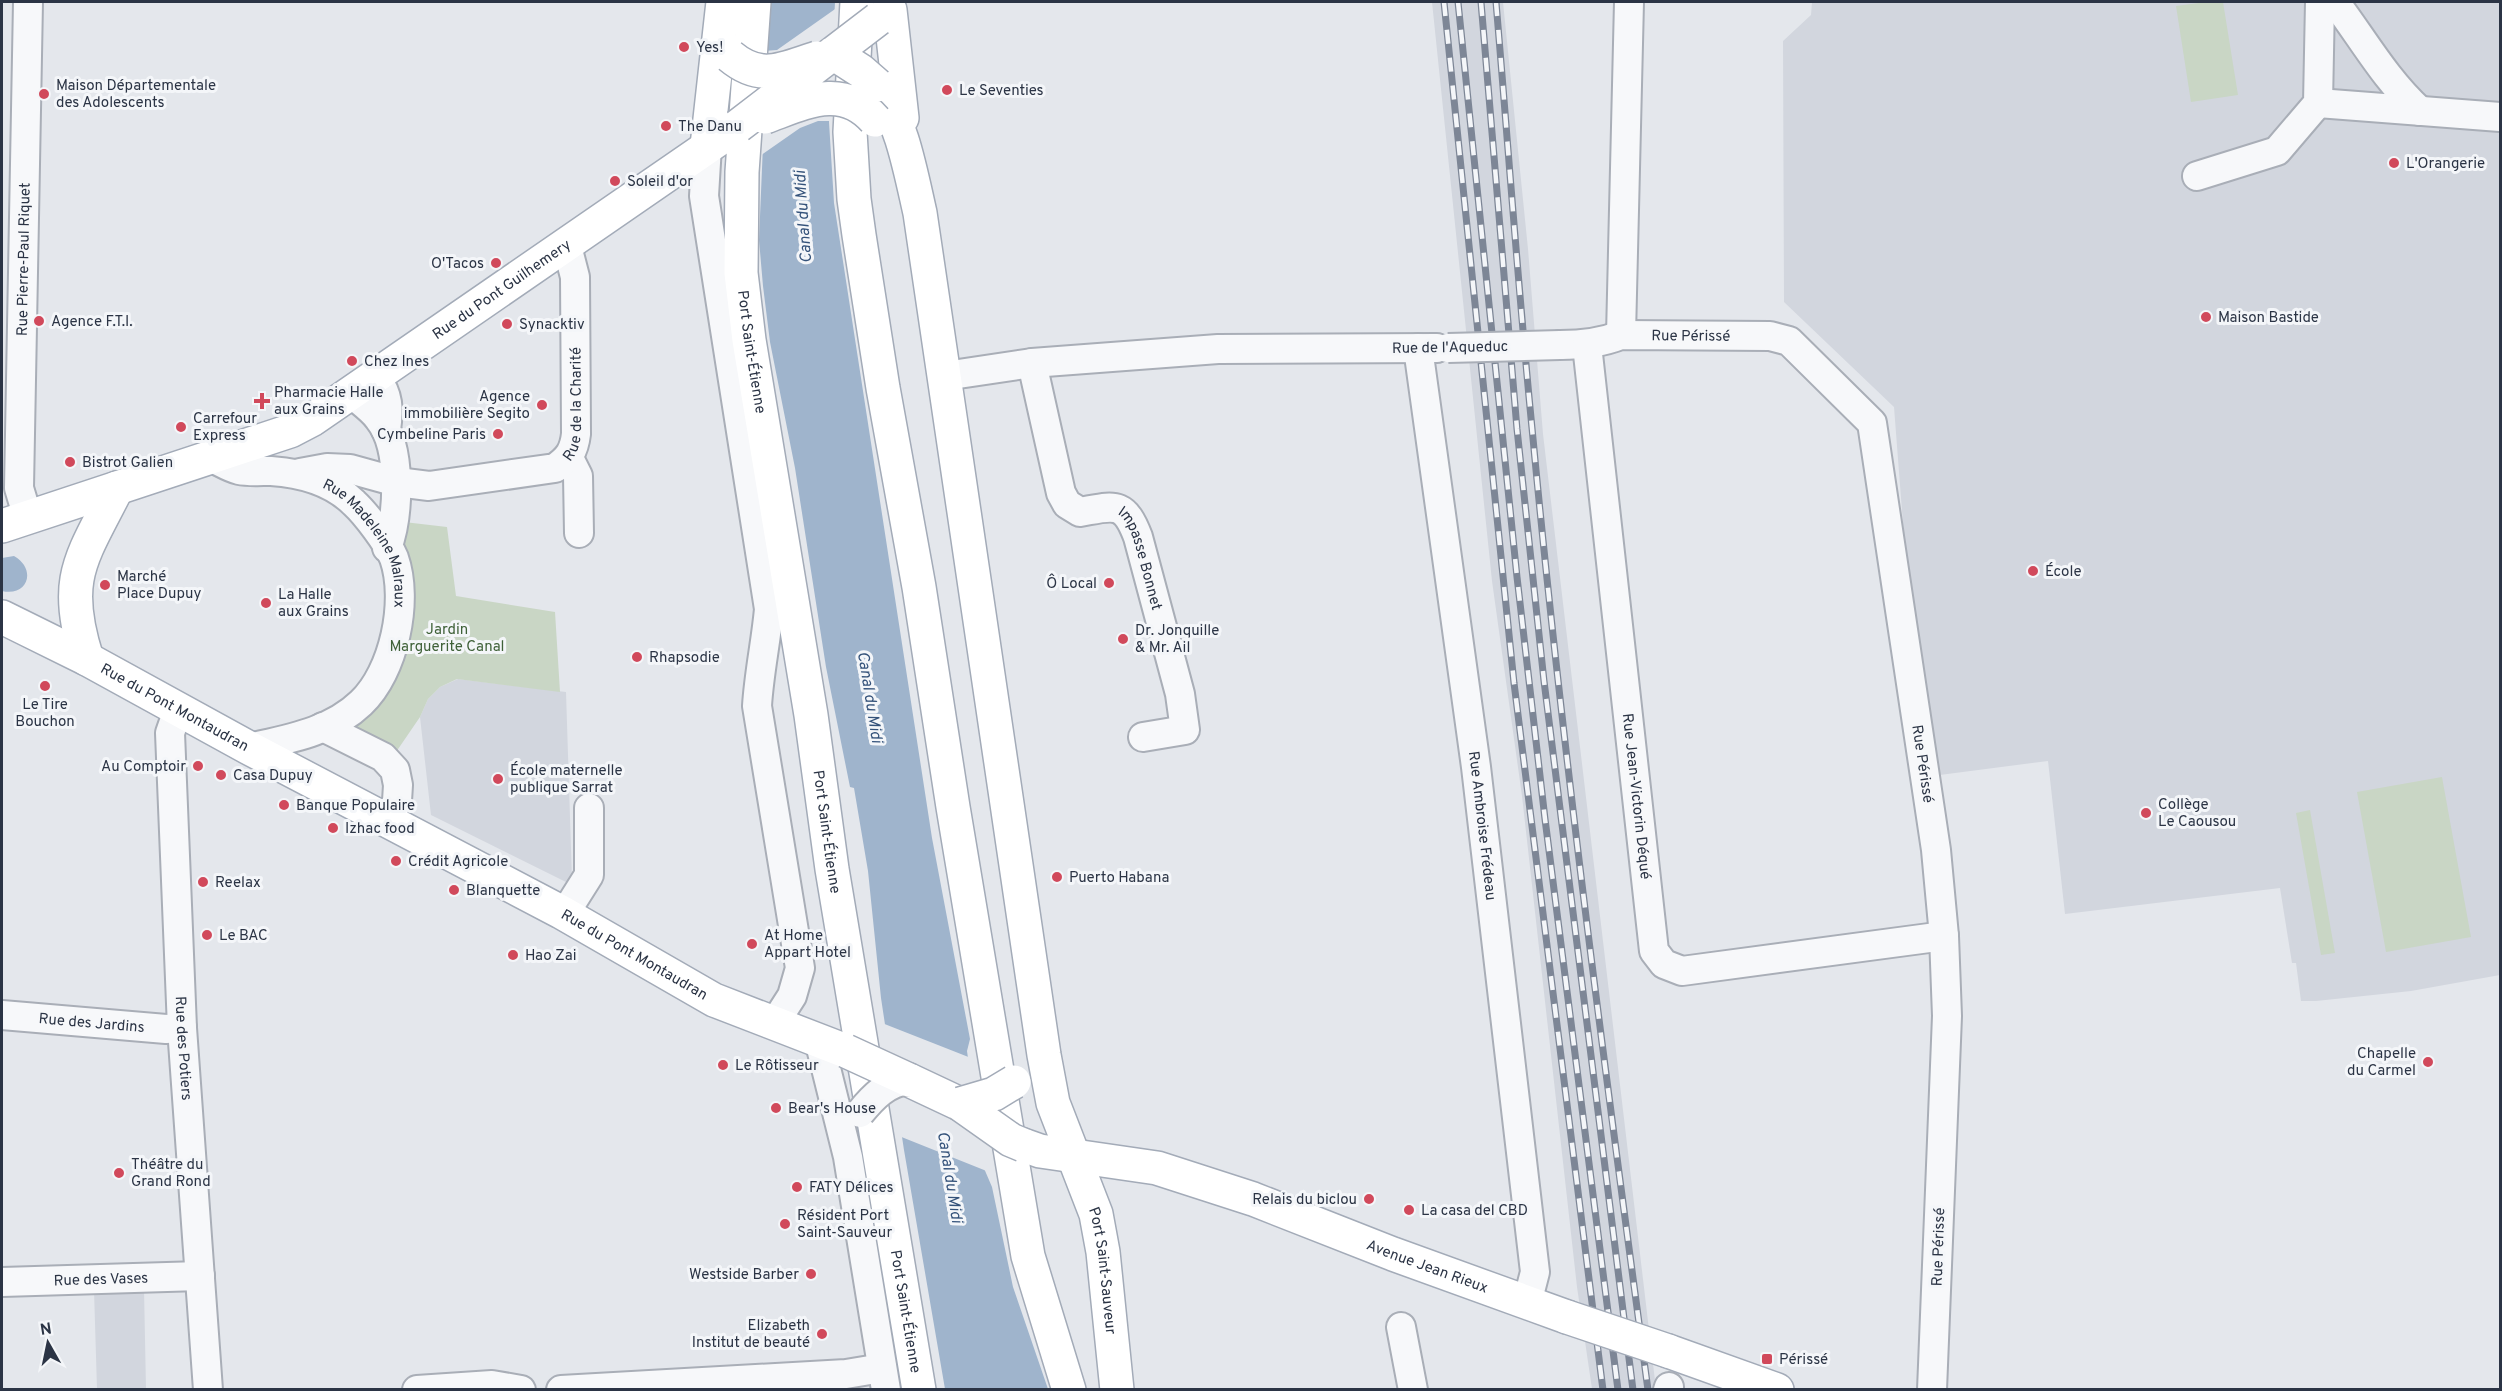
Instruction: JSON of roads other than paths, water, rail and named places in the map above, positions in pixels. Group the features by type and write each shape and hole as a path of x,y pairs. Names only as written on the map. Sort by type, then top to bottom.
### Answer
{"main road":[{"path":"707,146 724,49 723,2"},
{"name":"Port Saint-Étienne","path":"754,2 741,172 741,273 749,340 811,715 832,869 919,1389"},
{"path":"879,8 905,150 920,213 1044,1055 1053,1103 1075,1156"},
{"path":"879,8 850,132 855,208 883,388 919,587 952,807 1028,1256 1069,1389"},
{"name":"Rue du Pont Guilhemery","path":"15,522 290,431 313,419 738,126 833,53 879,8"},
{"path":"724,49 743,67 763,72 833,53 861,71 877,85 889,104 905,150"},
{"path":"738,126 823,97 841,99 866,110 905,150"},
{"path":"87,659 74,611 75,578 81,558 117,488"},
{"name":"Rue du Pont Montaudran","path":"2,617 87,659 249,748 561,912 714,1000 832,1045 960,1104 1011,1140 1040,1151 1075,1156"},
{"path":"960,1104 994,1094 1014,1082 1044,1055"},
{"name":"Avenue Jean Rieux","path":"1075,1156 1157,1168 1253,1199 1527,1303 1777,1389"},
{"name":"Port Saint-Sauveur","path":"1075,1156 1096,1214 1103,1252 1118,1389"}],"street":[{"name":"Rue Pierre-Paul Riquet","path":"15,522 19,488 13,169 28,2"},
{"path":"1621,335 1629,2"},
{"path":"2197,176 2277,152 2318,103 2320,2"},
{"path":"2335,2 2394,84 2420,111"},
{"path":"2318,103 2500,117"},
{"name":"Port Saint-Étienne","path":"707,146 704,196 769,609 767,634 759,671 757,706 800,968 792,996 774,1024"},
{"name":"Rue de la Charité","path":"299,473 327,468 350,469 397,482 429,486 555,468 569,458 575,446 576,434 575,277 567,246"},
{"name":"Rue de l'Aqueduc","path":"945,376 1032,363 1218,349 1573,345 1621,335"},
{"name":"Rue Périssé","path":"1621,335 1770,336 1789,341 1872,423 1936,850 1944,936 1947,1016 1932,1389"},
{"name":"Rue Jean-Victorin Déqué","path":"1573,345 1654,951 1664,964 1682,971 1944,936"},
{"name":"Rue Ambroise Frédeau","path":"1418,348 1476,767 1502,981 1534,1272 1527,1303"},
{"name":"Impasse Bonnet","path":"1032,363 1061,493 1067,504 1080,512 1110,507 1125,511 1138,537 1180,694 1185,730 1143,737"},
{"path":"364,386 387,394 386,430 397,482 394,529 387,548"},
{"name":"Rue Madeleine Malraux","path":"210,457 239,470 299,473 326,484 354,502 393,558 399,590 399,621 382,676 362,703 337,720 307,735 249,748"},
{"path":"569,458 578,476 579,532"},
{"name":"Rue des Potiers","path":"178,710 170,733 182,1028 208,1389"},
{"path":"323,727 383,757 395,770 398,785 397,801 388,822"},
{"path":"561,912 572,902 589,875 589,808"},
{"name":"Rue des Jardins","path":"2,1015 166,1029 182,1028"},
{"path":"561,1389 654,1387 846,1374 884,1379 832,1045"},
{"path":"848,1157 849,1138 860,1113 874,1096 889,1085 909,1080"},
{"name":"Rue des Vases","path":"2,1282 200,1276"},
{"path":"1401,1327 1413,1389"},
{"path":"417,1389 492,1385 521,1389"}],"water":[{"name":"Canal du Midi","path":"769,2 835,2 829,122 834,203 932,838 970,1039 967,1051 983,1166 992,1187 1013,1287 1048,1389 945,1389 904,1150 881,998 868,871 854,788 850,787 826,667 795,468 770,342 759,240"},
{"path":"14,556 25,568 26,581 18,590 2,591 2,558"}],"railway":[{"path":"1444,2 1514,683 1603,1390"},
{"path":"1458,2 1517,577 1545,819 1618,1390"},
{"path":"1481,2 1517,429 1544,681 1633,1390"},
{"path":"1496,2 1527,375 1557,669 1600,1030 1648,1390"}],"place":[{"name":"Yes!","path":"684,47"},
{"name":"Le Seventies","path":"947,90"},
{"name":"Maison Départementale des Adolescents","path":"44,94"},
{"name":"The Danu","path":"666,126"},
{"name":"L'Orangerie","path":"2394,163"},
{"name":"Soleil d'or","path":"615,181"},
{"name":"O'Tacos","path":"496,263"},
{"name":"Maison Bastide","path":"2206,317"},
{"name":"Agence F.T.I.","path":"39,321"},
{"name":"Synacktiv","path":"507,324"},
{"name":"Chez Ines","path":"352,361"},
{"name":"Pharmacie Halle aux Grains","path":"262,401"},
{"name":"Agence immobilière Segito","path":"542,405"},
{"name":"Carrefour Express","path":"181,427"},
{"name":"Cymbeline Paris","path":"498,434"},
{"name":"Bistrot Galien","path":"70,462"},
{"name":"École","path":"2033,571"},
{"name":"Ô Local","path":"1109,583"},
{"name":"Marché Place Dupuy","path":"105,585"},
{"name":"La Halle aux Grains","path":"266,603"},
{"name":"Dr. Jonquille & Mr. Ail","path":"1123,639"},
{"name":"Rhapsodie","path":"637,657"},
{"name":"Le Tire Bouchon","path":"45,686"},
{"name":"Au Comptoir","path":"198,766"},
{"name":"Casa Dupuy","path":"221,775"},
{"name":"École maternelle publique Sarrat","path":"498,779"},
{"name":"Banque Populaire","path":"284,805"},
{"name":"Collège Le Caousou","path":"2146,813"},
{"name":"Izhac food","path":"333,828"},
{"name":"Crédit Agricole","path":"396,861"},
{"name":"Puerto Habana","path":"1057,877"},
{"name":"Reelax","path":"203,882"},
{"name":"Blanquette","path":"454,890"},
{"name":"Le BAC","path":"207,935"},
{"name":"At Home Appart Hotel","path":"752,944"},
{"name":"Hao Zai","path":"513,955"},
{"name":"Chapelle du Carmel","path":"2428,1062"},
{"name":"Le Rôtisseur","path":"723,1065"},
{"name":"Bear's House","path":"776,1108"},
{"name":"Théâtre du Grand Rond","path":"119,1173"},
{"name":"FATY Délices","path":"797,1187"},
{"name":"Relais du biclou","path":"1369,1199"},
{"name":"La casa del CBD","path":"1409,1210"},
{"name":"Résident Port Saint-Sauveur","path":"785,1224"},
{"name":"Westside Barber","path":"811,1274"},
{"name":"Elizabeth Institut de beauté","path":"822,1334"},
{"name":"Périssé","path":"1767,1359"}],"park label":[{"name":"Jardin Marguerite Canal","path":"447,638"}]}
